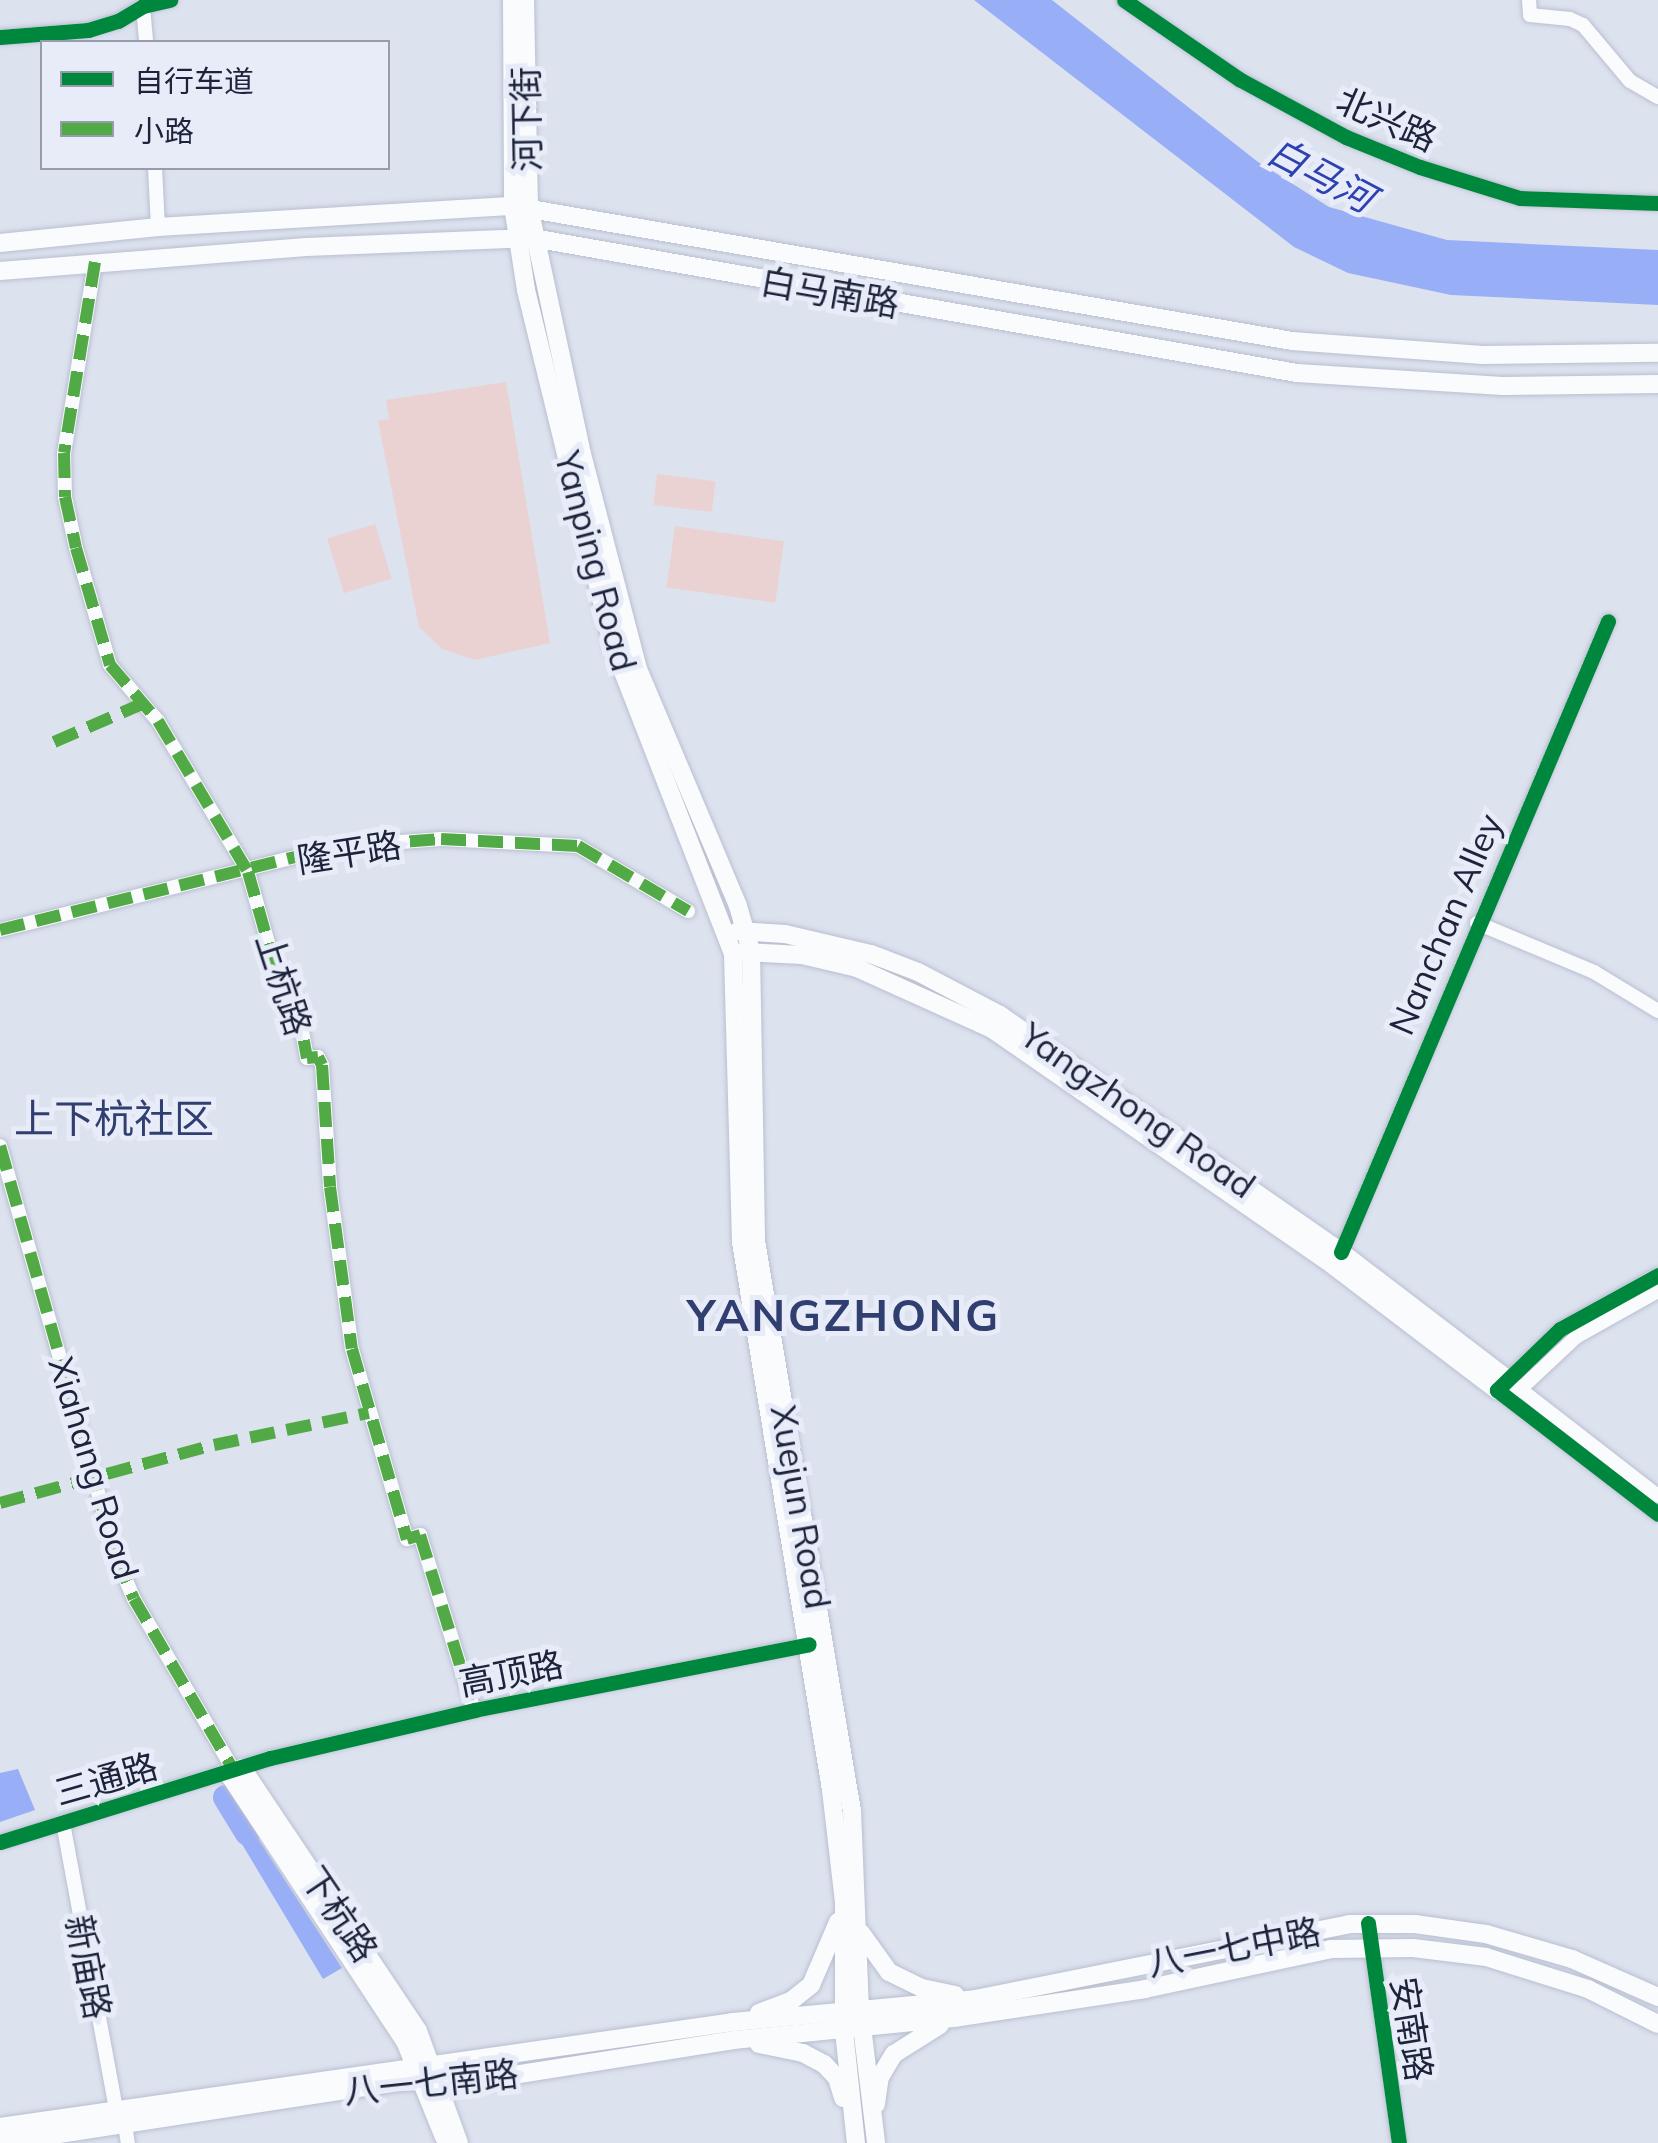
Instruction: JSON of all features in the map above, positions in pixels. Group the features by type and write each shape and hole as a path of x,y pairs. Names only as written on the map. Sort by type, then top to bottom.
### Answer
{"main road":[{"name":"河下街","path":"512,0 524,237"},
{"name":"河下街","path":"521,206 525,0"},
{"path":"0,244 158,227 521,206 1292,341 1482,355 1658,353"},
{"name":"白马南路","path":"0,271 524,237 1296,373 1490,385 1658,384"},
{"name":"Yanping Road","path":"524,237 613,646 738,931"},
{"name":"Xuejun Road","path":"738,931 756,1241 852,1811 859,1928 853,2021"},
{"name":"Yangzhong Road","path":"738,931 821,941 883,958 980,1004 1341,1252 1508,1390"},
{"name":"Xuejun Road","path":"742,952 740,1242 809,1644 844,1902 865,2136"},
{"name":"Yangzhong Road","path":"742,952 802,954 857,968 992,1029 1508,1390"},
{"name":"下杭路","path":"235,1770 427,2074"},
{"path":"733,2031 791,2001 810,1986 826,1956 844,1902"},
{"name":"八一七中路","path":"853,2021 1368,1923 1432,1926 1516,1942 1607,1973 1658,1998"},
{"path":"859,1928 872,1953 889,1972 922,1988 976,1999"},
{"name":"八一七中路","path":"853,2021 954,2018 1145,1988 1331,1949 1370,1946 1486,1957 1588,1989 1658,2024"},
{"path":"865,2136 880,2078 894,2054 921,2033 954,2018"},
{"name":"八一七南路","path":"0,2143 427,2074 733,2031 853,2021"},
{"path":"733,2031 803,2053 824,2064 836,2078 865,2136"},
{"path":"427,2074 447,2143"},
{"path":"427,2074 459,2143"},
{"name":"八一七南路","path":"0,2126 123,2126"}],"street":[{"path":"0,37 98,28 143,6 170,0"},
{"name":"北兴路","path":"1124,0 1239,79 1346,137 1420,167 1520,198 1658,204"},
{"path":"1528,0 1530,15 1577,21 1638,89 1658,97"},
{"path":"143,6 146,40"},
{"path":"155,170 158,227"},
{"name":"上杭路","path":"94,262 64,454 66,497 76,548 110,665 158,722 248,872 274,964 296,1004 307,1058 318,1057 322,1065 330,1187 347,1316 369,1413 407,1540 420,1536 474,1710"},
{"name":"Nanchan Alley","path":"1341,1252 1608,620"},
{"name":"隆平路","path":"0,930 349,846 441,839 561,842 590,852 688,911"},
{"path":"1477,924 1594,972 1658,1010"},
{"name":"Xiahang Road","path":"0,1146 117,1558 134,1599 235,1770"},
{"path":"1508,1390 1560,1329 1658,1274"},
{"path":"1508,1390 1576,1337 1658,1291"},
{"path":"1508,1390 1658,1496"},
{"path":"1508,1390 1658,1514"},
{"name":"高顶路","path":"235,1770 474,1710 809,1644"},
{"name":"三通路","path":"0,1842 235,1770"},
{"name":"新庙路","path":"63,1824 123,2126"},
{"name":"安南路","path":"1368,1923 1399,2143"}],"shaded area":[{"path":"506,382 550,643 475,660 442,649 419,627 378,421 389,419 386,400"},
{"path":"657,474 716,481 712,512 653,505"},
{"path":"375,524 392,579 344,593 327,539"},
{"path":"675,526 784,541 775,603 666,587"}],"water":[{"path":"974,0 1052,0 1258,162 1329,207 1447,240 1658,250 1658,305 1451,295 1348,273 1294,247"},
{"path":"18,1769 35,1810 0,1822 0,1773"},
{"path":"235,1803 342,1968 323,1979 222,1811"}],"waterway":[{"path":"225,1797 247,1833"}],"marked path":[{"path":"95,262 64,453 65,497 76,548 110,665 158,721 248,872 274,964 297,1004 307,1058 318,1057 322,1065 330,1187 352,1349 407,1539 420,1535 474,1710"},
{"path":"54,742 142,704"},
{"path":"0,930 336,847 441,839 578,846 688,911"},
{"path":"0,1146 117,1559 134,1599 234,1771"},
{"path":"0,1503 214,1445 369,1413"}],"cycle path":[{"path":"0,37 88,30 118,21 143,6 170,0"},
{"path":"1124,0 1239,79 1346,137 1420,167 1520,198 1658,203"},
{"path":"1341,1252 1608,621"},
{"path":"1658,1275 1560,1329 1497,1390 1658,1514"},
{"path":"0,1842 270,1758 474,1710 809,1644"},
{"path":"1368,1923 1399,2143"}],"district":[{"name":"上下杭社区","path":"114,1118"},
{"name":"YANGZHONG","path":"844,1315"}],"water label":[{"name":"白马河","path":"1321,175"}]}
